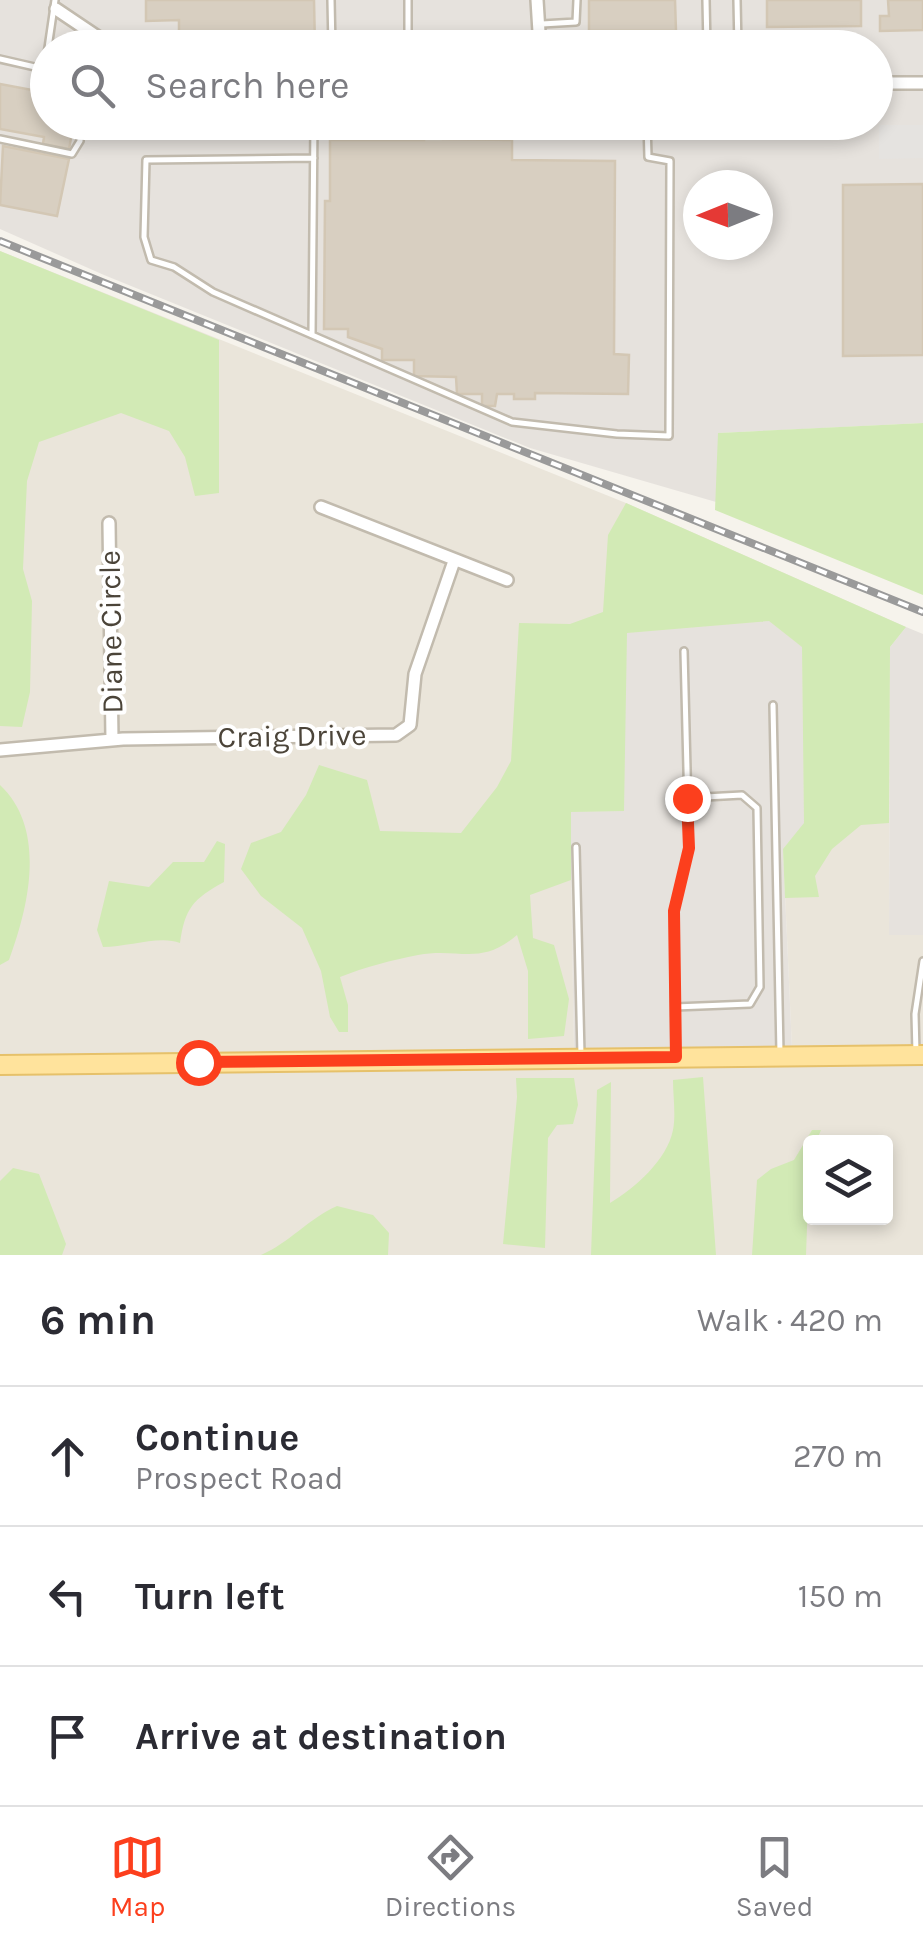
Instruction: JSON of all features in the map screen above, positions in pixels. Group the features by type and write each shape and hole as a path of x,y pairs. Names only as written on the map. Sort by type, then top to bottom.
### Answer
{"main road":[{"path":"0,1064 920,1055"}],"street":[{"path":"538,0 538,30"},
{"path":"56,5 90,30"},
{"path":"893,83 923,83"},
{"path":"321,507 507,580"},
{"name":"Diane Circle","path":"110,523 112,740"},
{"name":"Craig Drive","path":"0,750 112,740 396,734 410,725 415,674 454,561"}],"lane":[{"path":"331,0 332,30"},
{"path":"408,0 408,30"},
{"path":"538,24 576,22 576,0"},
{"path":"706,0 707,30"},
{"path":"737,0 738,30"},
{"path":"51,30 56,5"},
{"path":"0,59 30,66"},
{"path":"0,138 72,154 80,140"},
{"path":"312,335 314,140"},
{"path":"314,158 146,160 144,237 151,260 174,267 213,292 512,422 668,436 670,160 648,157 648,140"},
{"path":"676,1057 674,911 689,848 684,651"},
{"path":"773,705 780,1056"},
{"path":"675,1007 750,1004 760,987 757,808 742,795 687,798"},
{"path":"576,847 581,1058"},
{"path":"920,1055 915,1014 923,961"}],"shaded area":[{"path":"0,0 923,0 923,423 719,433 716,502 530,448 0,229"},
{"path":"893,125 923,125 923,158 879,159 879,140 893,140"},
{"path":"0,251 626,503 906,627 890,647 889,935 923,935 923,1047 792,1048 783,849 570,812 574,1050 0,1058"},
{"path":"769,621 802,647 804,824 783,849 792,1048 574,1050 570,812 624,811 626,633"},
{"path":"906,627 923,634 923,935 889,935 890,647"},
{"path":"923,1055 923,1255 0,1255 0,1074"}],"green space":[{"path":"0,251 219,340 219,493 195,496 185,457 169,431 121,413 39,442 27,481 23,569 32,601 30,692 22,727 0,726"},
{"path":"923,423 923,595 715,510 718,433"},
{"path":"626,503 906,627 890,647 889,823 861,825 832,849 815,876 819,897 785,898 783,849 804,823 802,647 769,621 627,633 624,811 571,812 571,880 530,895 533,938 554,945 569,999 564,1036 528,1039 528,971 517,935 504,945 480,953 418,955 340,977 348,1005 348,1032 339,1032 330,1017 321,971 302,928 261,896 241,869 251,843 281,832 306,795 319,765 367,780 380,831 461,833 497,787 511,761 519,623 570,624 603,612 608,535"},
{"path":"0,785 15,803 24,823 30,869 16,939 9,960 0,965"},
{"path":"217,841 225,844 224,882 192,906 180,943 163,940 103,947 97,930 109,881 149,887 173,862 204,862"},
{"path":"703,1077 716,1255 591,1255 597,1090 611,1082 610,1203 639,1181 670,1141 674,1124 673,1080"},
{"path":"516,1078 574,1078 578,1105 573,1124 557,1125 548,1138 545,1248 503,1244"},
{"path":"803,1145 806,1255 752,1255 757,1180 771,1169 794,1160"},
{"path":"13,1168 39,1174 66,1244 62,1255 0,1255 0,1181"},
{"path":"337,1206 373,1215 389,1233 388,1255 261,1255 317,1217"}],"building":[{"path":"146,0 314,0 315,30 179,30 179,20 146,21"},
{"path":"589,0 675,0 676,30 589,30"},
{"path":"767,0 861,0 861,26 767,27"},
{"path":"888,0 923,0 923,30 880,30 880,16 889,16"},
{"path":"0,84 30,90 30,134 0,129"},
{"path":"44,140 71,140 69,149 43,144"},
{"path":"330,140 512,140 512,160 615,161 614,354 629,355 628,394 535,393 535,399 514,399 514,394 497,394 495,406 482,406 482,394 457,394 456,377 414,376 414,360 382,360 382,349 348,337 348,329 324,329 325,201 330,201"},
{"path":"3,146 69,159 57,216 0,205"},
{"path":"923,184 923,355 843,356 843,185"}],"railway":[{"path":"0,241 923,612"}],"route":[{"path":"198,1062 676,1057 674,911 689,848 687,798"}]}
